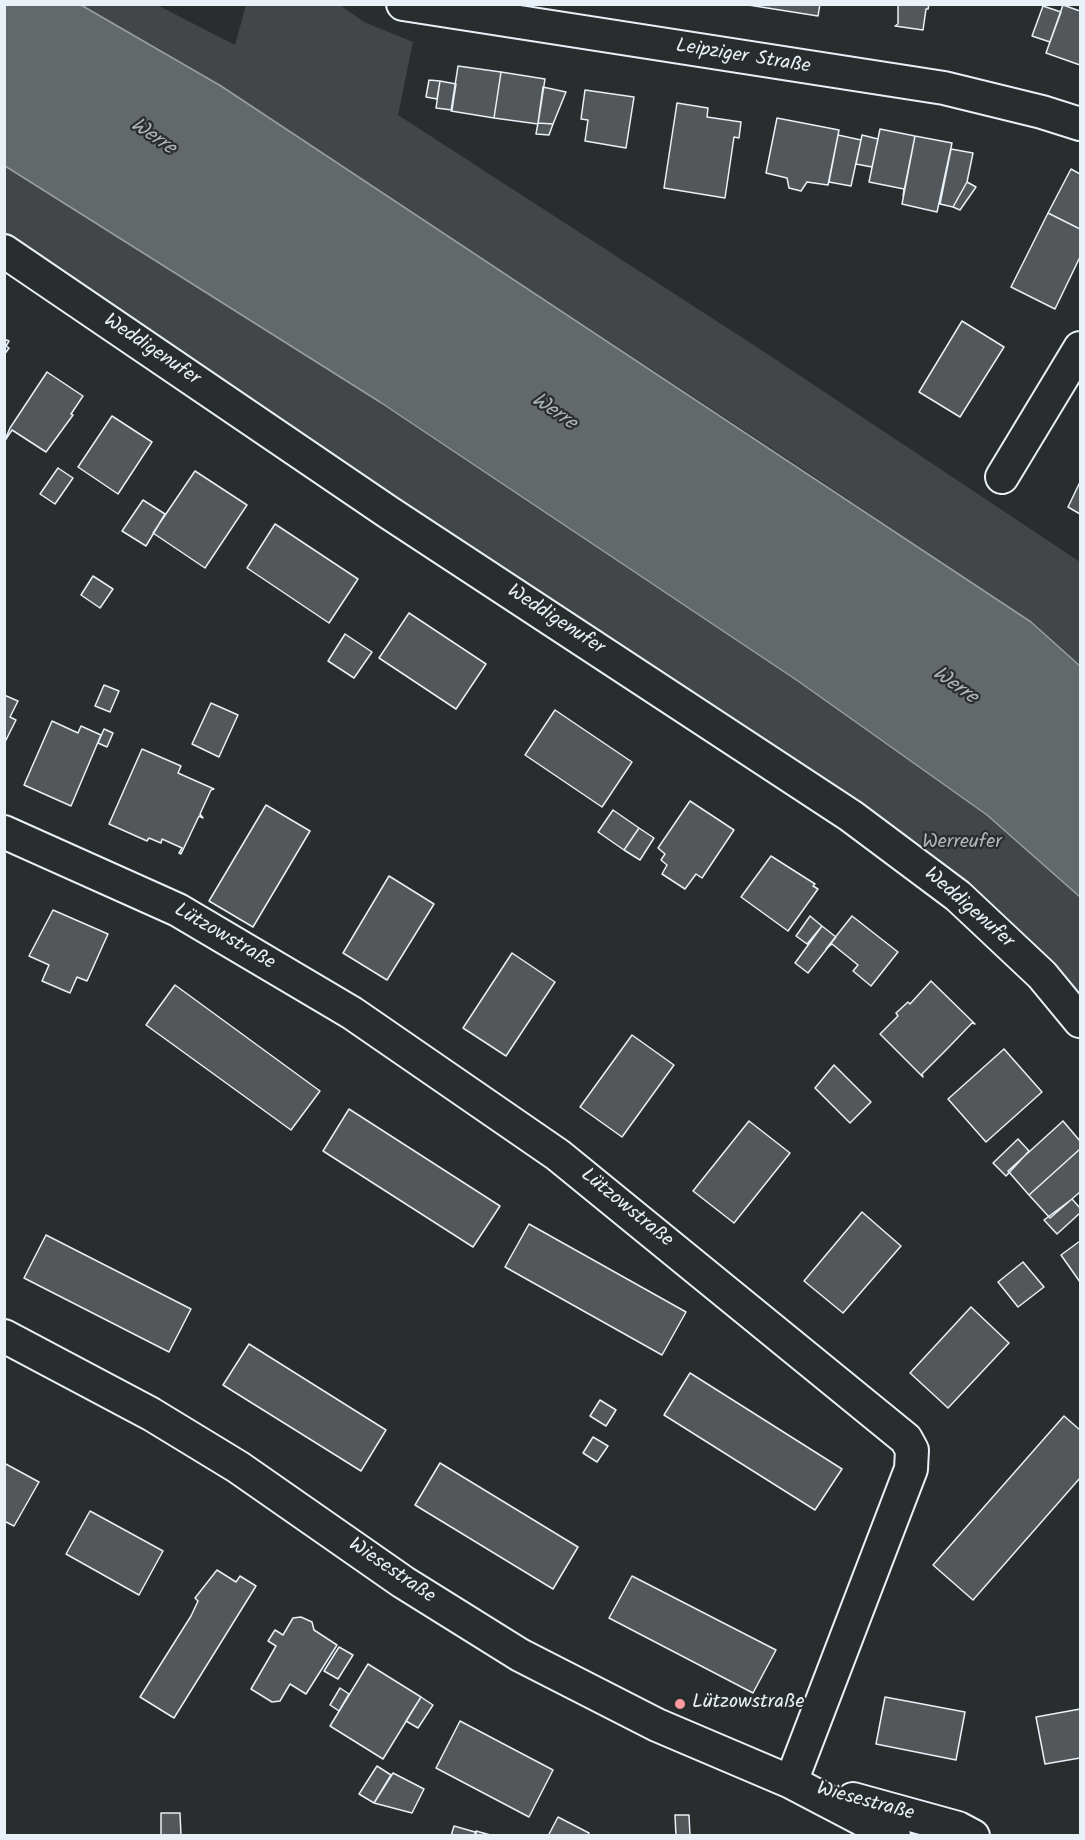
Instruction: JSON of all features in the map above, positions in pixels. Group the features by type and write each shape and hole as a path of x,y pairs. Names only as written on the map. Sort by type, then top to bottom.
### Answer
{"street":[{"name":"Leipziger Straße","path":"402,4 944,88 1080,124"},
{"name":"Weddigenufer","path":"4,251 388,512 851,816 967,904 1042,975 1080,1021"},
{"path":"1002,477 1080,348"},
{"name":"Lützowstraße","path":"4,832 178,910 352,1013 558,1155 906,1439 912,1450 911,1469 791,1782"},
{"name":"Wiesestraße","path":"4,1336 151,1414 238,1467 403,1582 520,1655 657,1725 791,1782 894,1836"},
{"name":"Wiesestraße","path":"791,1782 958,1828 973,1836"}],"green space":[{"path":"81,5 157,5 235,45 246,5 340,5 364,22 413,42 398,115 769,355 1080,562 1080,666 1031,622 797,465 221,86"},
{"name":"Werreufer","path":"4,166 380,402 798,681 987,815 1080,897 1080,998 1070,985 5,240"}],"water":[{"name":"Werre","path":"5,4 81,5 221,86 1031,622 1080,666 1080,897 987,815 798,681 380,402 5,166"}],"building":[{"path":"742,4 820,4 818,16"},
{"path":"895,4 929,4 923,30 895,26 898,24 898,5"},
{"path":"1063,5 1080,11 1080,65 1046,53"},
{"path":"1043,6 1061,12 1050,42 1032,36"},
{"path":"458,66 501,72 494,118 451,111"},
{"path":"501,72 545,79 538,124 494,118"},
{"path":"429,80 440,81 437,99 426,97"},
{"path":"440,81 456,84 452,110 436,108"},
{"path":"543,87 566,92 553,124 538,123"},
{"path":"585,90 634,97 626,148 585,141 588,120 581,119"},
{"path":"677,103 708,108 707,117 741,122 739,138 734,137 725,198 664,188"},
{"path":"777,118 839,130 828,185 807,182 801,191 789,188 787,178 766,173"},
{"path":"538,123 553,124 549,135 536,134"},
{"path":"880,129 915,136 903,196 904,189 869,182"},
{"path":"838,135 861,140 851,186 829,182"},
{"path":"862,135 878,139 872,167 856,164"},
{"path":"915,136 952,143 937,212 902,204"},
{"path":"951,149 973,153 967,182 953,207 940,204"},
{"path":"1071,169 1080,174 1080,229 1048,213"},
{"path":"967,182 976,187 960,210 953,207"},
{"path":"1048,213 1080,229 1080,257 1055,309 1011,287"},
{"path":"962,321 1004,347 960,417 919,392"},
{"path":"4,339 9,341 6,346 9,348 4,355"},
{"path":"47,372 83,396 71,414 73,415 46,452 12,430 4,442 10,428"},
{"path":"112,416 152,442 118,494 78,467"},
{"path":"58,468 73,478 55,504 40,494"},
{"path":"195,471 247,505 205,568 153,533"},
{"path":"1080,482 1080,514 1068,507"},
{"path":"143,500 165,514 146,546 122,531"},
{"path":"275,524 358,579 329,623 247,568"},
{"path":"93,576 113,589 100,608 81,595"},
{"path":"409,613 486,664 456,709 379,658"},
{"path":"345,634 372,652 354,678 328,661"},
{"path":"104,685 119,691 110,712 95,706"},
{"path":"4,695 18,701 10,717 16,720 4,744"},
{"path":"211,703 238,715 219,757 192,744"},
{"path":"555,710 632,762 602,807 525,755"},
{"path":"52,721 78,733 81,726 101,735 71,806 24,785"},
{"path":"104,729 113,733 107,747 98,743"},
{"path":"142,749 181,766 178,773 214,789 211,790 200,814 203,818 199,816 181,854 179,853 182,848 162,839 161,843 149,838 147,841 109,824"},
{"path":"690,801 734,830 702,878 696,874 685,889 662,874 667,865 661,860 665,854 658,848"},
{"path":"266,805 310,831 253,927 209,901"},
{"path":"613,810 639,828 624,850 598,832"},
{"path":"639,828 654,838 640,860 624,850"},
{"path":"771,856 815,884 813,886 818,889 788,931 741,897"},
{"path":"389,876 434,904 387,980 343,953"},
{"path":"53,910 108,934 87,981 77,977 70,993 42,981 49,965 29,956"},
{"path":"810,916 822,926 807,944 796,936"},
{"path":"852,916 898,952 871,986 853,971 858,965 832,944 826,949"},
{"path":"822,926 836,937 808,973 795,963"},
{"path":"512,953 555,982 506,1056 463,1028"},
{"path":"931,981 975,1024 972,1023 922,1074 923,1077 880,1034 898,1016 896,1013 908,1002 910,1004"},
{"path":"175,985 320,1091 291,1130 146,1025"},
{"path":"632,1035 674,1065 622,1137 580,1107"},
{"path":"1004,1049 1042,1092 986,1142 948,1099"},
{"path":"834,1065 871,1102 850,1123 815,1088"},
{"path":"349,1109 500,1206 473,1247 323,1151"},
{"path":"749,1121 790,1153 734,1223 693,1191"},
{"path":"1063,1121 1080,1141 1080,1149 1029,1195 1008,1171"},
{"path":"1018,1139 1029,1151 1006,1176 993,1163"},
{"path":"1080,1149 1080,1192 1050,1218 1029,1195"},
{"path":"1072,1199 1080,1208 1080,1213 1057,1234 1044,1220"},
{"path":"862,1212 901,1246 843,1313 804,1281"},
{"path":"529,1224 686,1312 662,1355 505,1267"},
{"path":"46,1235 191,1309 169,1352 24,1278"},
{"path":"1080,1241 1080,1282 1061,1255"},
{"path":"1023,1262 1044,1287 1018,1307 998,1282"},
{"path":"971,1307 1009,1343 948,1408 910,1373"},
{"path":"249,1344 386,1430 361,1471 223,1385"},
{"path":"690,1373 842,1469 815,1510 664,1415"},
{"path":"600,1400 616,1410 606,1426 590,1416"},
{"path":"1064,1416 1080,1430 1080,1478 973,1600 933,1565"},
{"path":"593,1437 608,1446 597,1462 583,1453"},
{"path":"4,1463 39,1482 14,1526 4,1521"},
{"path":"440,1463 578,1547 553,1589 415,1505"},
{"path":"90,1511 163,1551 139,1595 66,1554"},
{"path":"217,1570 236,1582 240,1576 256,1586 174,1718 140,1697 191,1616 198,1601 195,1598"},
{"path":"632,1576 776,1650 753,1693 609,1618"},
{"path":"301,1617 312,1622 314,1630 337,1645 306,1694 290,1684 280,1701 272,1702 251,1689 276,1646 268,1641 275,1630 283,1635 293,1618"},
{"path":"339,1647 353,1655 338,1679 324,1671"},
{"path":"368,1664 421,1697 383,1759 330,1726"},
{"path":"340,1688 349,1694 339,1711 330,1705"},
{"path":"421,1697 433,1705 418,1728 406,1721"},
{"path":"885,1697 965,1712 956,1760 876,1744"},
{"path":"1080,1709 1080,1758 1045,1764 1036,1717"},
{"path":"460,1721 553,1770 529,1817 436,1768"},
{"path":"377,1766 391,1775 374,1803 359,1794"},
{"path":"393,1773 424,1789 412,1813 374,1803"},
{"path":"161,1813 180,1813 181,1836 161,1836"},
{"path":"675,1815 689,1815 690,1836 676,1836"},
{"path":"558,1817 589,1833 588,1836 548,1836"},
{"path":"454,1826 475,1832 475,1836 451,1836"},
{"path":"476,1831 494,1836 476,1836"}],"place":[{"name":"Lützowstraße","path":"680,1704"}]}
